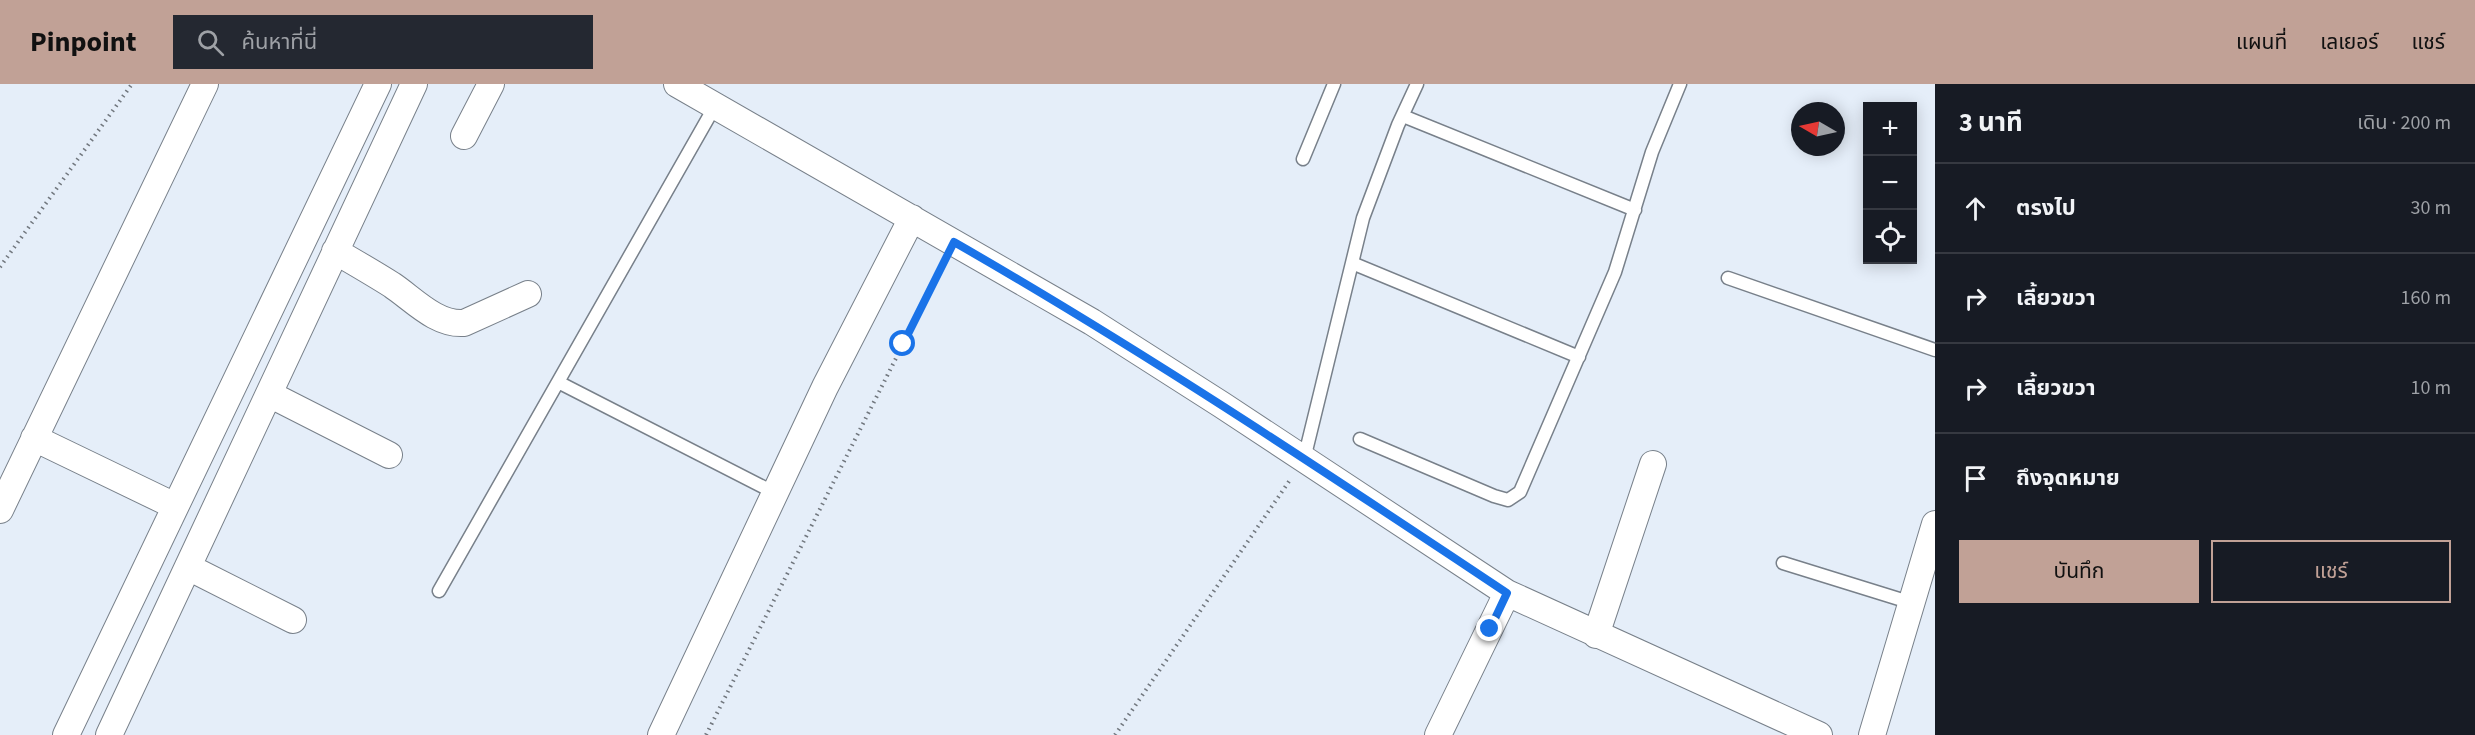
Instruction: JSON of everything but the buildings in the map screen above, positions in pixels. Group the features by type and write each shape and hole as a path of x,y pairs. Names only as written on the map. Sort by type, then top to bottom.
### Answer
{"street":[{"path":"0,510 205,84"},
{"path":"66,735 378,84"},
{"path":"109,735 414,84"},
{"path":"464,136 491,84"},
{"path":"677,84 1092,322 1507,593 1819,735"},
{"path":"661,735 825,387 912,218"},
{"path":"335,251 391,284 436,317 454,324 464,323 528,294"},
{"path":"269,394 389,455"},
{"path":"34,438 176,506"},
{"path":"1596,635 1653,464"},
{"path":"1872,735 1935,524"},
{"path":"188,567 293,621"},
{"path":"1438,735 1507,593"}],"lane":[{"path":"1304,459 1363,218 1417,84"},
{"path":"1360,439 1509,500 1520,492 1615,273 1652,152 1680,84"},
{"path":"1303,159 1330,85"},
{"path":"439,591 715,106"},
{"path":"1403,116 1635,210"},
{"path":"1352,263 1579,357"},
{"path":"1728,278 1935,350"},
{"path":"558,382 775,493"},
{"path":"1783,563 1912,603"}],"path":[{"path":"0,267 132,84"},
{"path":"706,735 954,242"},
{"path":"1115,735 1304,459"}],"route":[{"path":"903,344 954,242 1045,293 1222,405 1507,593 1490,629"}]}
